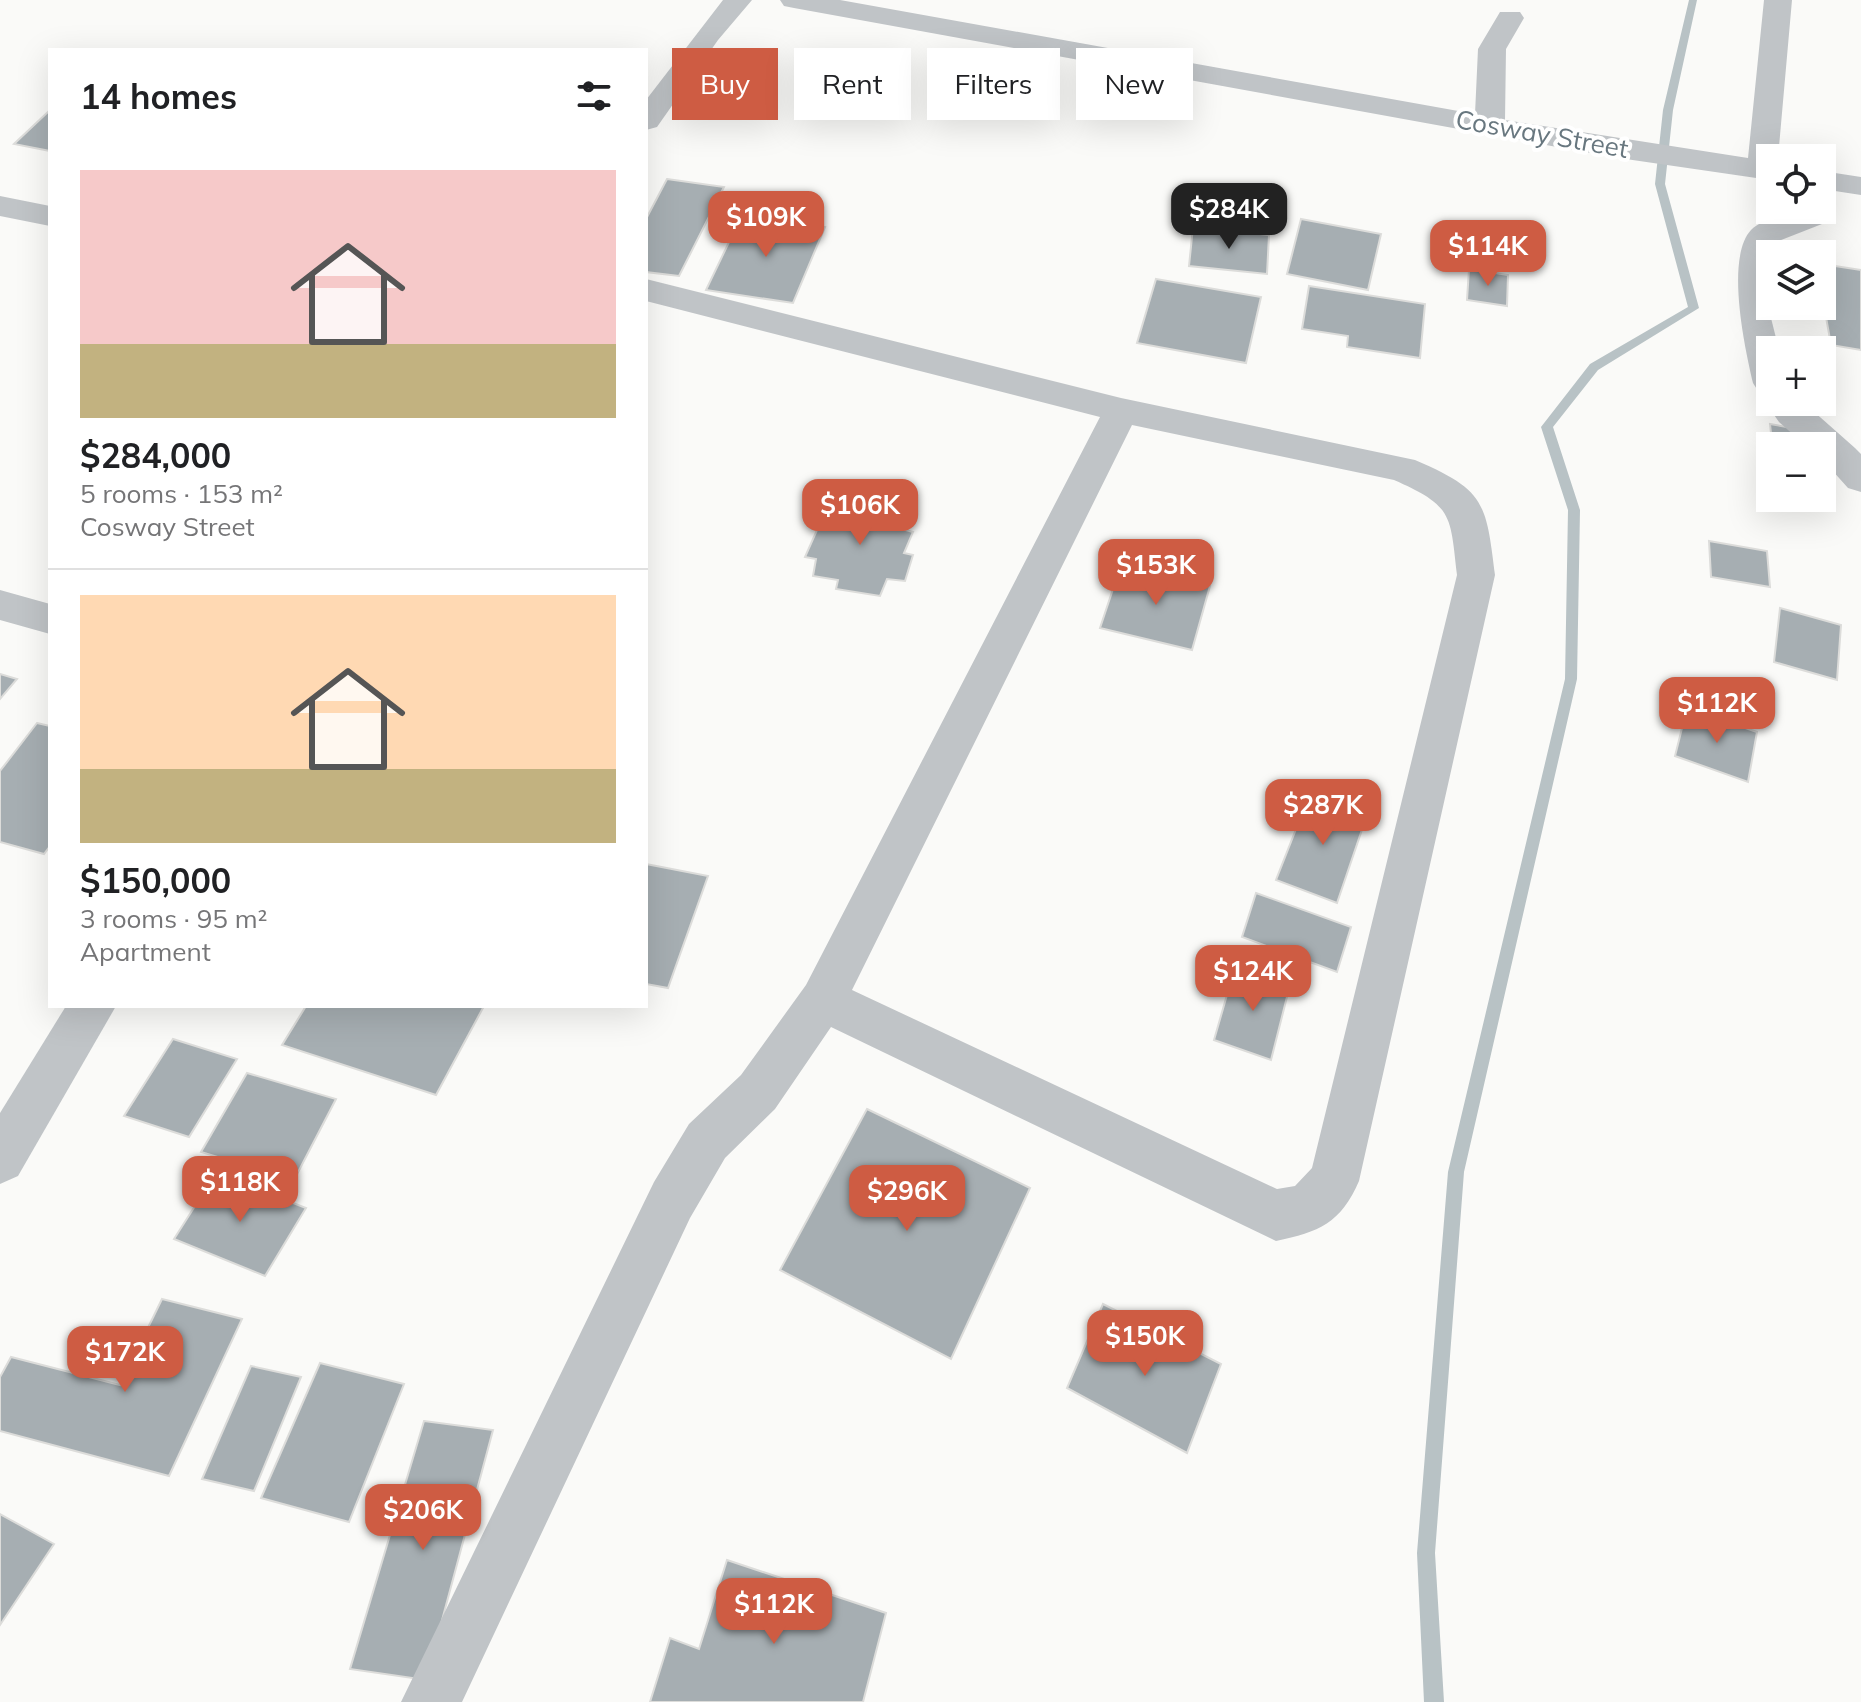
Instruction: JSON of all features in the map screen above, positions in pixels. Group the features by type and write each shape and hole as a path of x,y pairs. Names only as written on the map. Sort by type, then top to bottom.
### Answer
{"street":[{"path":"648,118 708,34 738,0"},
{"name":"Cosway Street","path":"794,0 1612,148 1756,170"},
{"path":"1762,144 1778,0"},
{"path":"1490,126 1492,49 1510,18"},
{"path":"1836,182 1861,186"},
{"path":"0,206 48,216"},
{"path":"1758,336 1754,318 1759,244 1764,235 1793,224"},
{"path":"648,291 1121,410 1402,469 1446,488 1469,518 1476,575 1334,1181 1308,1209 1276,1215 823,1000"},
{"path":"431,1702 672,1200 707,1141 758,1092 823,1000 1121,410"},
{"path":"1793,416 1847,458 1861,479"},
{"path":"0,605 48,618"},
{"path":"0,1159 91,1008"}],"building":[{"path":"48,112 48,151 14,144"},
{"path":"667,179 724,187 679,276 648,272 648,215"},
{"path":"742,215 825,227 793,303 706,290"},
{"path":"1301,219 1381,234 1368,290 1287,274"},
{"path":"1193,227 1269,235 1267,274 1189,266"},
{"path":"1836,266 1861,270 1861,350 1836,346 1836,336 1829,336 1826,320 1836,320"},
{"path":"1469,269 1508,275 1507,306 1467,300"},
{"path":"1156,279 1261,297 1246,363 1137,343"},
{"path":"1309,286 1425,304 1420,358 1347,347 1348,336 1302,329"},
{"path":"1770,424 1798,429 1798,432 1771,432"},
{"path":"833,494 898,513 898,528 913,532 904,553 913,555 905,581 887,579 880,596 836,589 838,580 813,576 816,559 805,557"},
{"path":"1709,541 1767,551 1770,587 1711,577"},
{"path":"1121,565 1210,586 1192,650 1100,628"},
{"path":"1780,608 1841,625 1837,680 1774,662"},
{"path":"0,674 17,679 0,699"},
{"path":"1687,708 1757,732 1748,782 1675,756"},
{"path":"37,723 48,726 48,849 44,854 0,842 0,771"},
{"path":"1311,791 1368,812 1337,903 1276,880"},
{"path":"648,864 708,876 668,988 648,984"},
{"path":"1256,893 1351,927 1337,972 1242,937"},
{"path":"1235,967 1290,985 1271,1060 1214,1040"},
{"path":"305,1008 483,1008 436,1095 282,1045"},
{"path":"173,1039 237,1059 189,1137 124,1116"},
{"path":"247,1073 336,1099 294,1180 201,1152"},
{"path":"867,1109 1030,1188 951,1359 780,1270"},
{"path":"216,1173 306,1208 265,1276 174,1239"},
{"path":"162,1299 242,1319 169,1476 0,1431 0,1377 11,1357 120,1385"},
{"path":"1103,1304 1221,1364 1187,1453 1067,1388"},
{"path":"320,1363 404,1384 349,1522 261,1498"},
{"path":"251,1366 301,1377 254,1491 202,1479"},
{"path":"424,1421 493,1430 426,1680 350,1669"},
{"path":"0,1514 54,1544 0,1625"},
{"path":"727,1560 886,1613 863,1702 650,1702 670,1638 699,1649"}],"waterway":[{"path":"1434,1702 1426,1553 1456,1172 1571,679 1574,510 1547,427 1594,367 1694,308 1660,184 1668,110 1693,0"}]}
